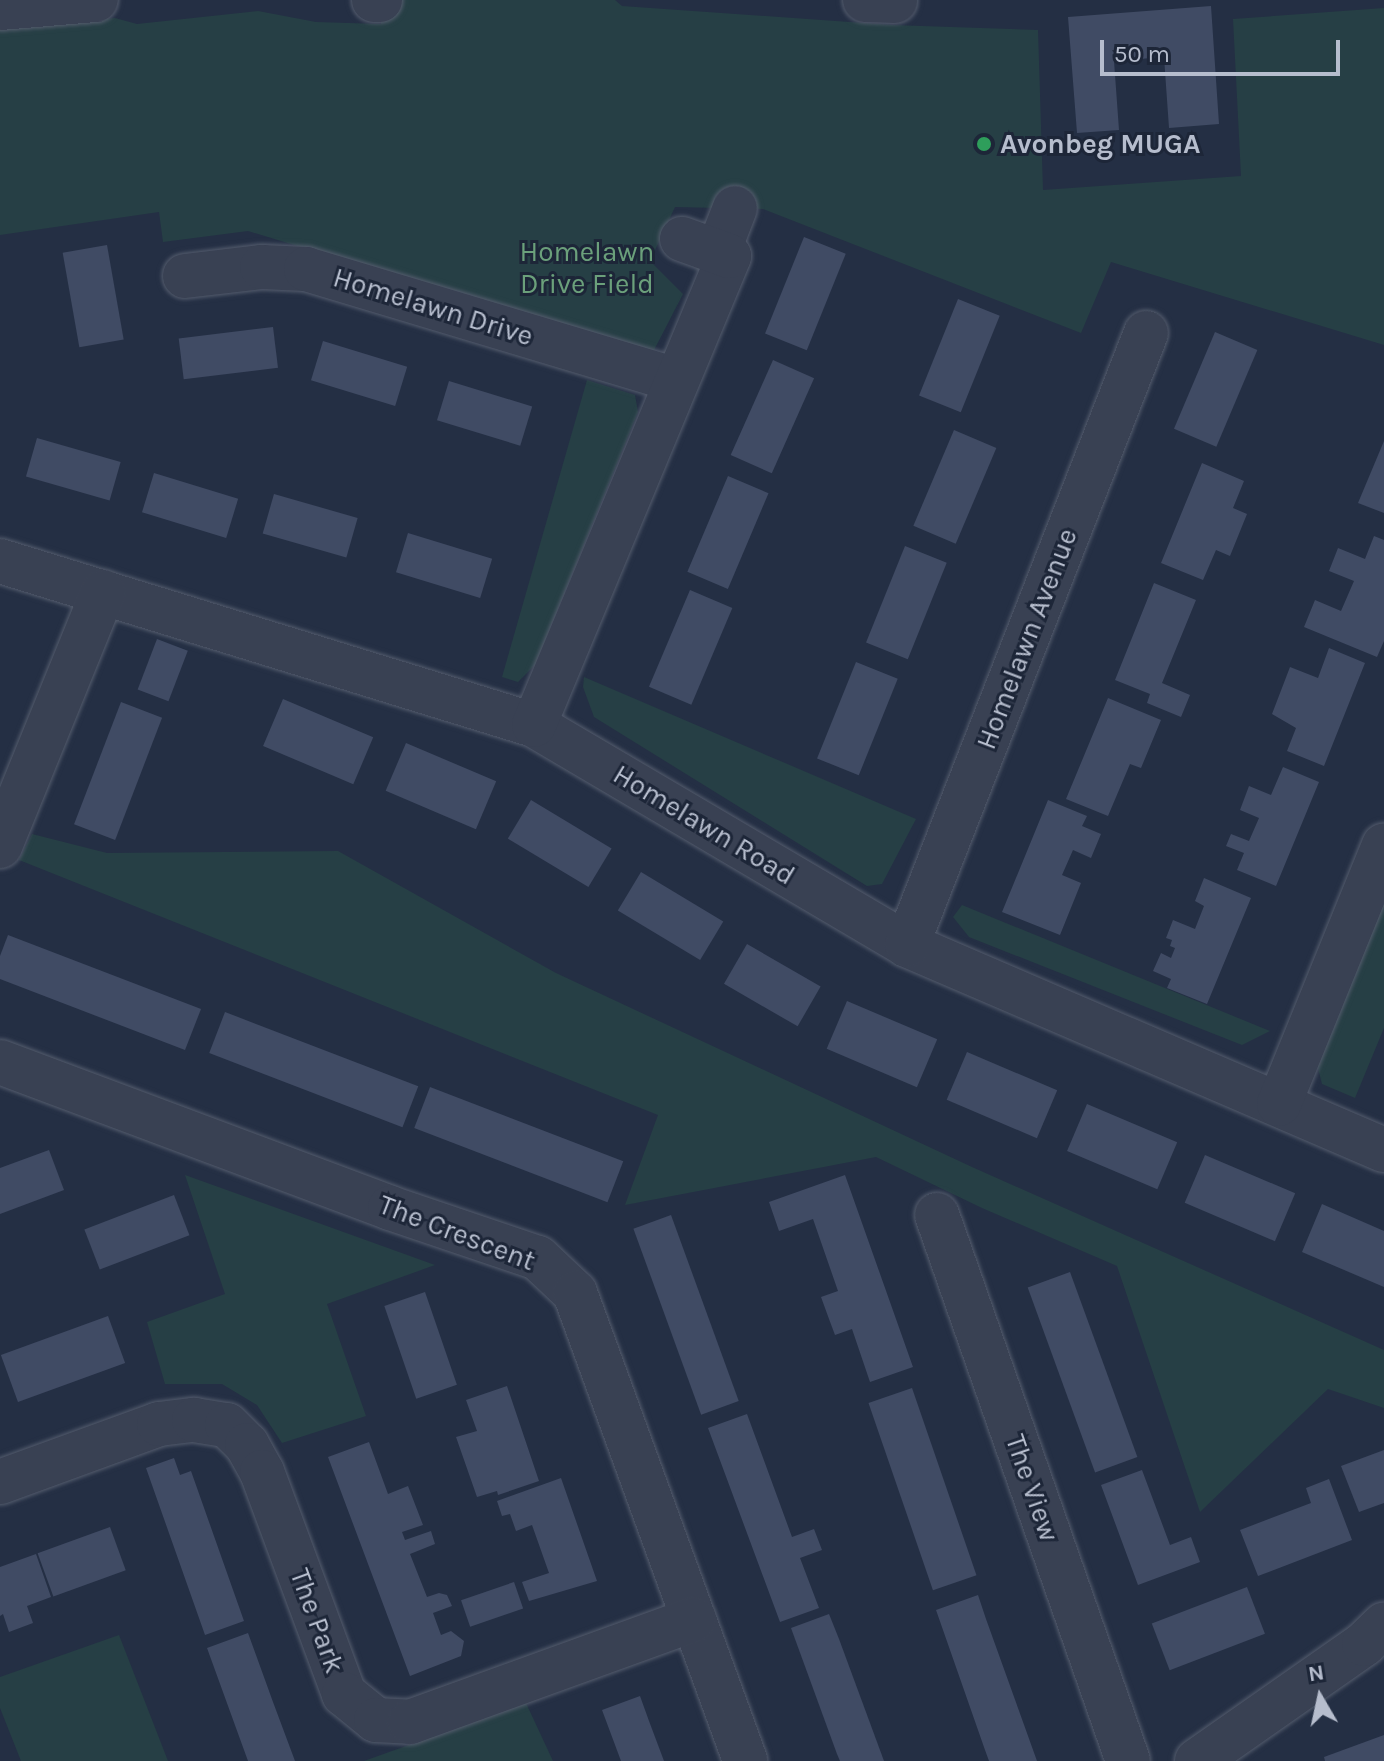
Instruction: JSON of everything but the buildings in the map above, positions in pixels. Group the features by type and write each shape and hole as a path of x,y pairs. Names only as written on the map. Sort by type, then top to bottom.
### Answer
{"street":[{"path":"0,8 96,0"},
{"path":"374,0 380,0"},
{"path":"534,725 729,256 700,246 735,208"},
{"name":"Homelawn Drive","path":"185,276 262,267 306,269 675,380"},
{"name":"Homelawn Avenue","path":"907,945 1146,333"},
{"name":"Homelawn Road","path":"0,561 534,725 907,945 1384,1150"},
{"path":"1,841 103,592"},
{"path":"1279,1104 1384,845"},
{"name":"The Crescent","path":"0,1062 390,1208 538,1258 575,1293 745,1761"},
{"name":"The View","path":"937,1215 1128,1761"},
{"name":"The Park","path":"0,1482 159,1424 194,1420 227,1425 247,1445 262,1472 344,1694 376,1720 410,1722 694,1619"},
{"path":"1197,1761 1364,1644 1384,1625"}],"green space":[{"name":"Homelawn Drive Field","path":"615,0 622,6 892,25 1038,30 1043,190 1241,176 1233,19 1384,8 1384,345 1111,262 1081,333 763,209 675,207 650,261 683,294 652,354 248,231 163,242 159,212 0,235 0,29 115,18 137,24 258,11 316,22 381,24 382,1"},
{"path":"587,380 635,395 638,412 535,665 518,682 502,677"},
{"path":"584,677 916,819 882,884 867,886 594,717 583,687"},
{"path":"32,834 107,853 338,851 556,973 972,1167 1384,1350 1384,1408 1328,1389 1200,1512 1117,1266 982,1208 876,1157 625,1205 658,1115 19,860"},
{"path":"1384,899 1384,1028 1355,1098 1322,1084 1317,1064"},
{"path":"962,905 1270,1031 1242,1045 969,937 953,917"},
{"path":"185,1175 435,1265 327,1304 366,1416 282,1443 257,1405 222,1384 165,1384 147,1322 225,1294"},
{"path":"119,1635 168,1761 21,1761 0,1708 0,1677"},
{"path":"526,1703 553,1761 364,1761"}],"place":[{"name":"Avonbeg MUGA","path":"984,144"}]}
